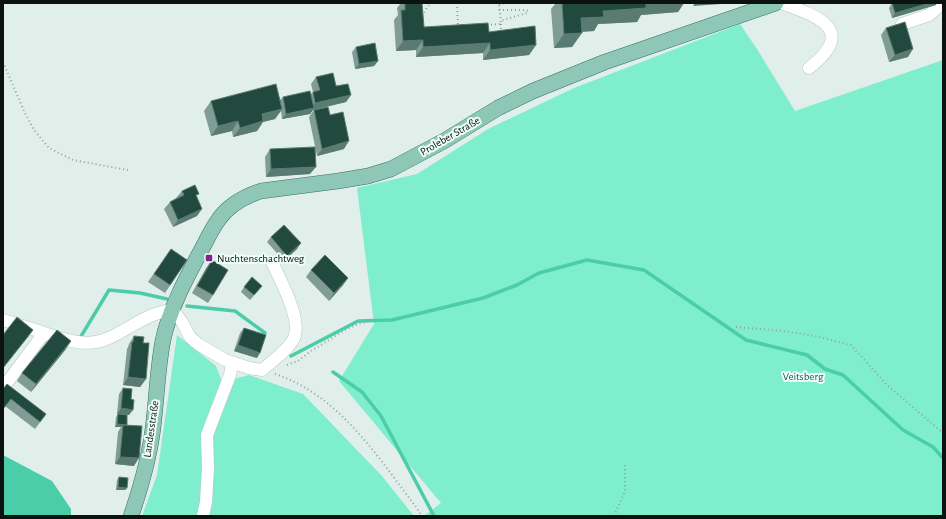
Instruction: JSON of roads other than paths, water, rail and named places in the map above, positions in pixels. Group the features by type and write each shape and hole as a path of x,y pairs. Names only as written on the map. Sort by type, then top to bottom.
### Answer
{"main road":[{"name":"Proleber Straße","path":"163,340 173,310 199,254 219,218 250,194 273,188 338,182 368,176 391,169 444,141 498,108 533,91 746,8 776,3"},
{"name":"Landesstraße","path":"131,516 148,455 154,420 163,340"}],"street":[{"path":"781,3 813,15 821,20 830,32 832,38 831,45 827,52 809,68"},
{"path":"902,24 929,15 943,3"},
{"path":"4,321 69,342 85,343 108,339 153,314 173,310 182,322 190,337 198,344 232,363 262,370 294,339 297,328 295,315 272,262"},
{"path":"3,385 6,384 44,333"},
{"path":"203,516 206,502 208,468 207,435 230,375 232,363"}],"waterway":[{"path":"291,356 358,321 392,320 483,298 517,285 539,273 587,260 644,270 746,340 807,355 825,369 843,375 903,430 933,447 943,458"},
{"path":"77,338 80,338 109,290 140,293 167,299"},
{"path":"187,306 235,311 265,333"},
{"path":"333,372 362,392 381,416 434,516"}],"place":[{"name":"Nuchtenschachtweg","path":"209,258"}],"park label":[{"name":"Veitsberg","path":"803,376"}]}
